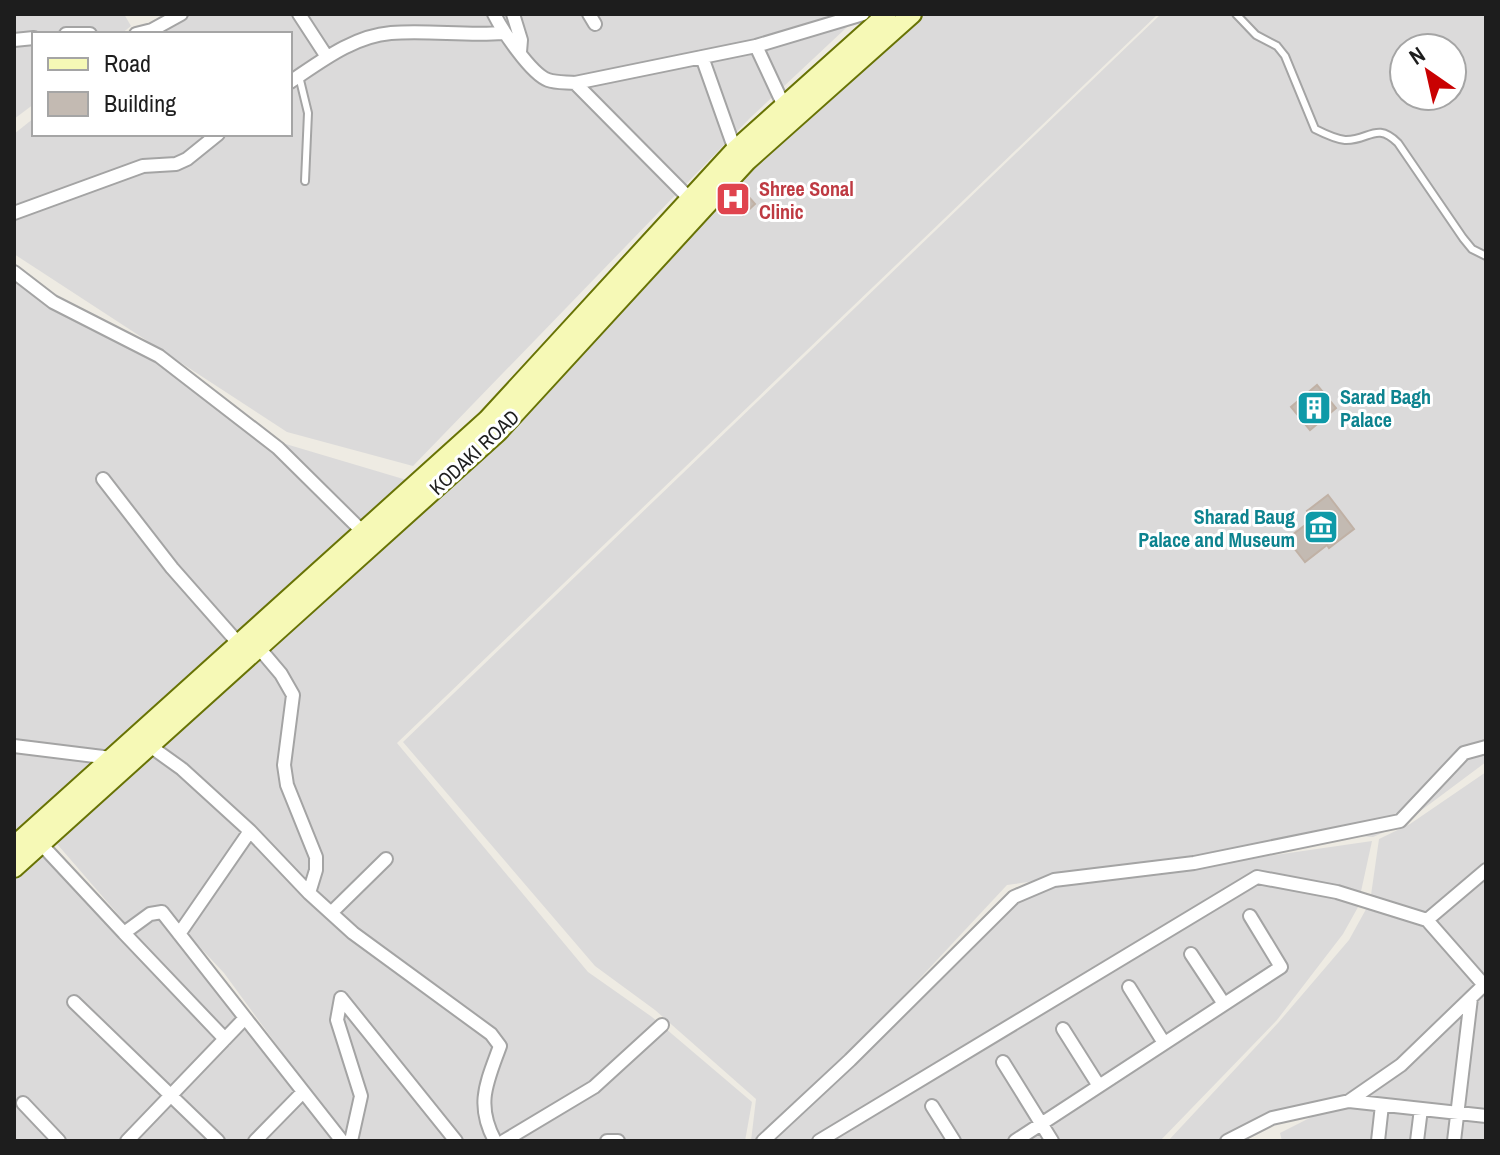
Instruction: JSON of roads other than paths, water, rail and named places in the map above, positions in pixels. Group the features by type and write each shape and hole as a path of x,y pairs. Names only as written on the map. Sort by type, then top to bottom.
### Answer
{"main road":[{"name":"KODAKI ROAD","path":"14,846 487,420 735,150 887,14"},
{"name":"KODAKI ROAD","path":"14,868 498,432 747,161 912,14"}],"street":[{"path":"144,32 181,14"},
{"path":"299,14 327,57"},
{"path":"494,14 503,33 540,75 549,81 575,83 756,46 863,14"},
{"path":"513,14 521,40 520,52"},
{"path":"294,79 358,41 390,33 503,33"},
{"path":"756,46 784,106"},
{"path":"702,57 735,150"},
{"path":"575,83 690,199"},
{"path":"14,213 143,166 176,164 216,136"},
{"path":"14,272 53,302 159,356 278,448 363,532"},
{"path":"103,479 172,568 239,644"},
{"path":"259,648 281,674 293,695 284,765 287,785 316,857 316,870 309,893"},
{"path":"14,746 111,758"},
{"path":"150,746 182,769 250,831 309,893 353,933 498,1041 500,1046 484,1091 487,1125 495,1141"},
{"path":"763,1141 850,1060 1014,897 1054,880 1194,863 1400,821 1464,753 1486,747"},
{"path":"179,934 250,831"},
{"path":"41,844 225,1039"},
{"path":"332,912 386,859"},
{"path":"1427,920 1486,870"},
{"path":"819,1141 1257,877 1337,892 1427,920 1485,984 1401,1065 1349,1101"},
{"path":"124,933 150,914 162,912 342,1141"},
{"path":"1015,1141 1281,967 1250,916"},
{"path":"1191,954 1224,1004"},
{"path":"1129,987 1164,1043"},
{"path":"351,1141 361,1096 337,1020 341,998 456,1141"},
{"path":"1454,1141 1471,998"},
{"path":"74,1002 218,1141"},
{"path":"127,1141 245,1018"},
{"path":"504,1141 594,1087 662,1025"},
{"path":"1063,1029 1099,1086"},
{"path":"1003,1062 1052,1141"},
{"path":"255,1141 303,1092"},
{"path":"1227,1141 1272,1118 1349,1101 1486,1116"},
{"path":"23,1103 59,1141"},
{"path":"1378,1141 1382,1105"},
{"path":"932,1106 954,1141"},
{"path":"1417,1141 1421,1109"},
{"path":"607,1141 618,1141"}],"lane":[{"path":"1236,14 1256,35 1277,46 1285,56 1315,129 1346,140 1380,131 1388,133 1463,238 1472,249 1486,256"},
{"path":"294,79 308,113 305,181"}],"place":[{"name":"Shree Sonal Clinic","path":"733,199"},
{"name":"Sarad Bagh Palace","path":"1314,408"},
{"name":"Sharad Baug Palace and Museum","path":"1321,527"}]}
